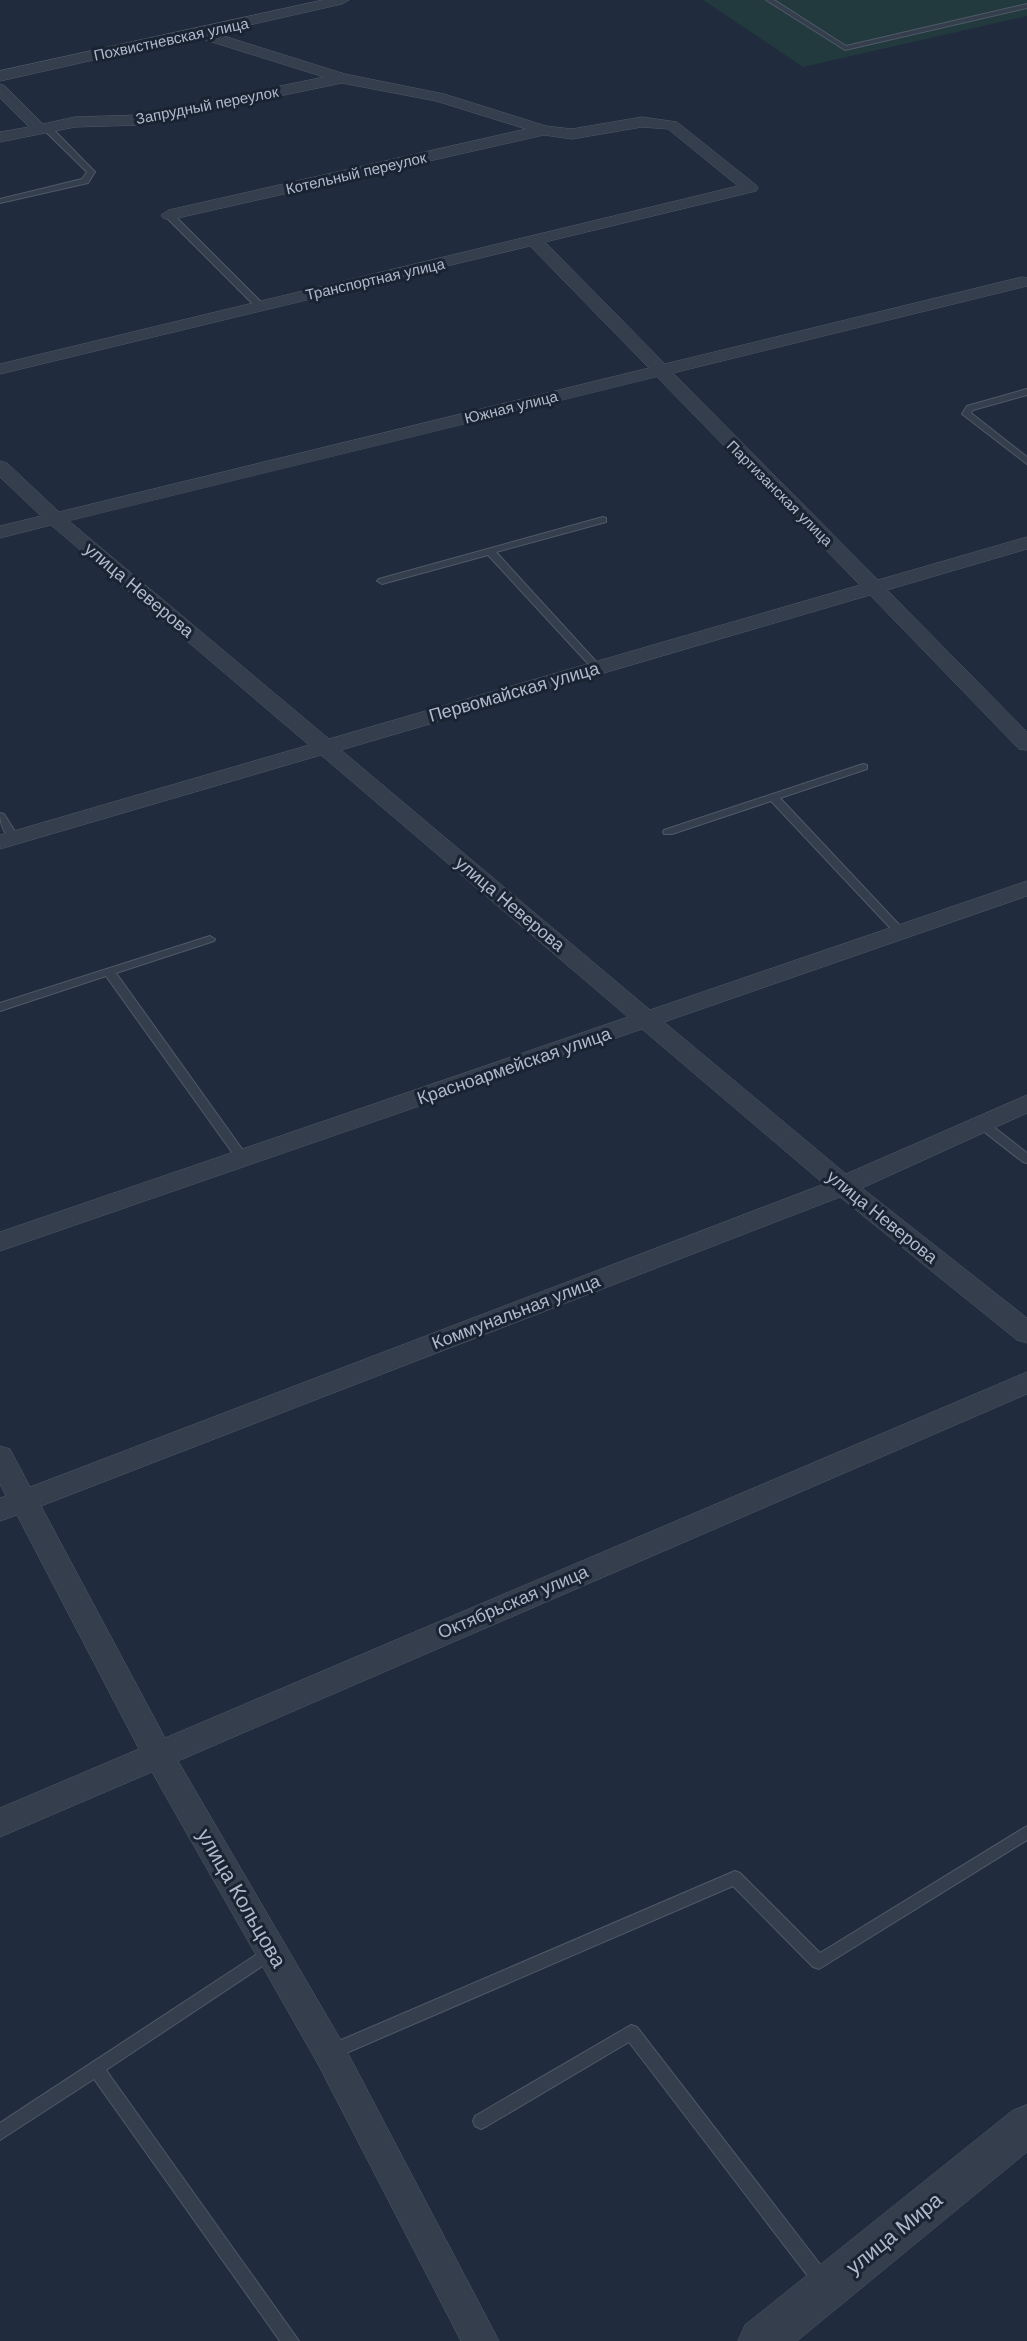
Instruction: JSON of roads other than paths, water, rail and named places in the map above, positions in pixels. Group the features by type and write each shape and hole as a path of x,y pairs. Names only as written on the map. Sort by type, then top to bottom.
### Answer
{"street":[{"name":"Похвистневская улица","path":"0,76 342,0"},
{"path":"199,33 342,78 439,98 544,130"},
{"name":"Запрудный переулок","path":"0,137 75,122 140,120 342,78"},
{"path":"0,89 43,127"},
{"name":"Транспортная улица","path":"0,369 750,188 672,125 642,122 572,134 544,130"},
{"name":"Котельный переулок","path":"169,215 544,130"},
{"name":"Партизанская улица","path":"534,241 1027,744"},
{"name":"Южная улица","path":"0,532 1024,283"},
{"name":"улица Неверова","path":"0,466 55,519 843,1186 1027,1333"},
{"name":"Первомайская улица","path":"7,840 325,746 598,669 872,586 1027,543"},
{"name":"Красноармейская улица","path":"0,1242 1027,888"},
{"name":"Коммунальная улица","path":"12,1505 843,1186 1027,1103"},
{"name":"Октябрьская улица","path":"0,1823 1027,1382"},
{"name":"улица Кольцова","path":"0,1457 12,1505 330,2053 481,2341"},
{"name":"улица Мира","path":"761,2341 1027,2125"}],"lane":[{"path":"769,0 845,48 1025,7"},
{"path":"1011,0 1025,7"},
{"path":"0,201 85,181 91,172 43,127"},
{"path":"169,215 260,306"},
{"path":"1027,392 970,408 966,414 1027,461"},
{"path":"382,581 603,520"},
{"path":"489,551 598,669"},
{"path":"668,832 863,767"},
{"path":"773,797 900,932"},
{"path":"0,816 7,840"},
{"path":"0,1007 210,939"},
{"path":"109,972 243,1158"},
{"path":"982,1124 1027,1159"},
{"path":"330,2053 735,1878 819,1962 1027,1832"},
{"path":"0,2132 272,1952"},
{"path":"481,2121 631,2032 827,2288"},
{"path":"96,2068 290,2341"}]}
